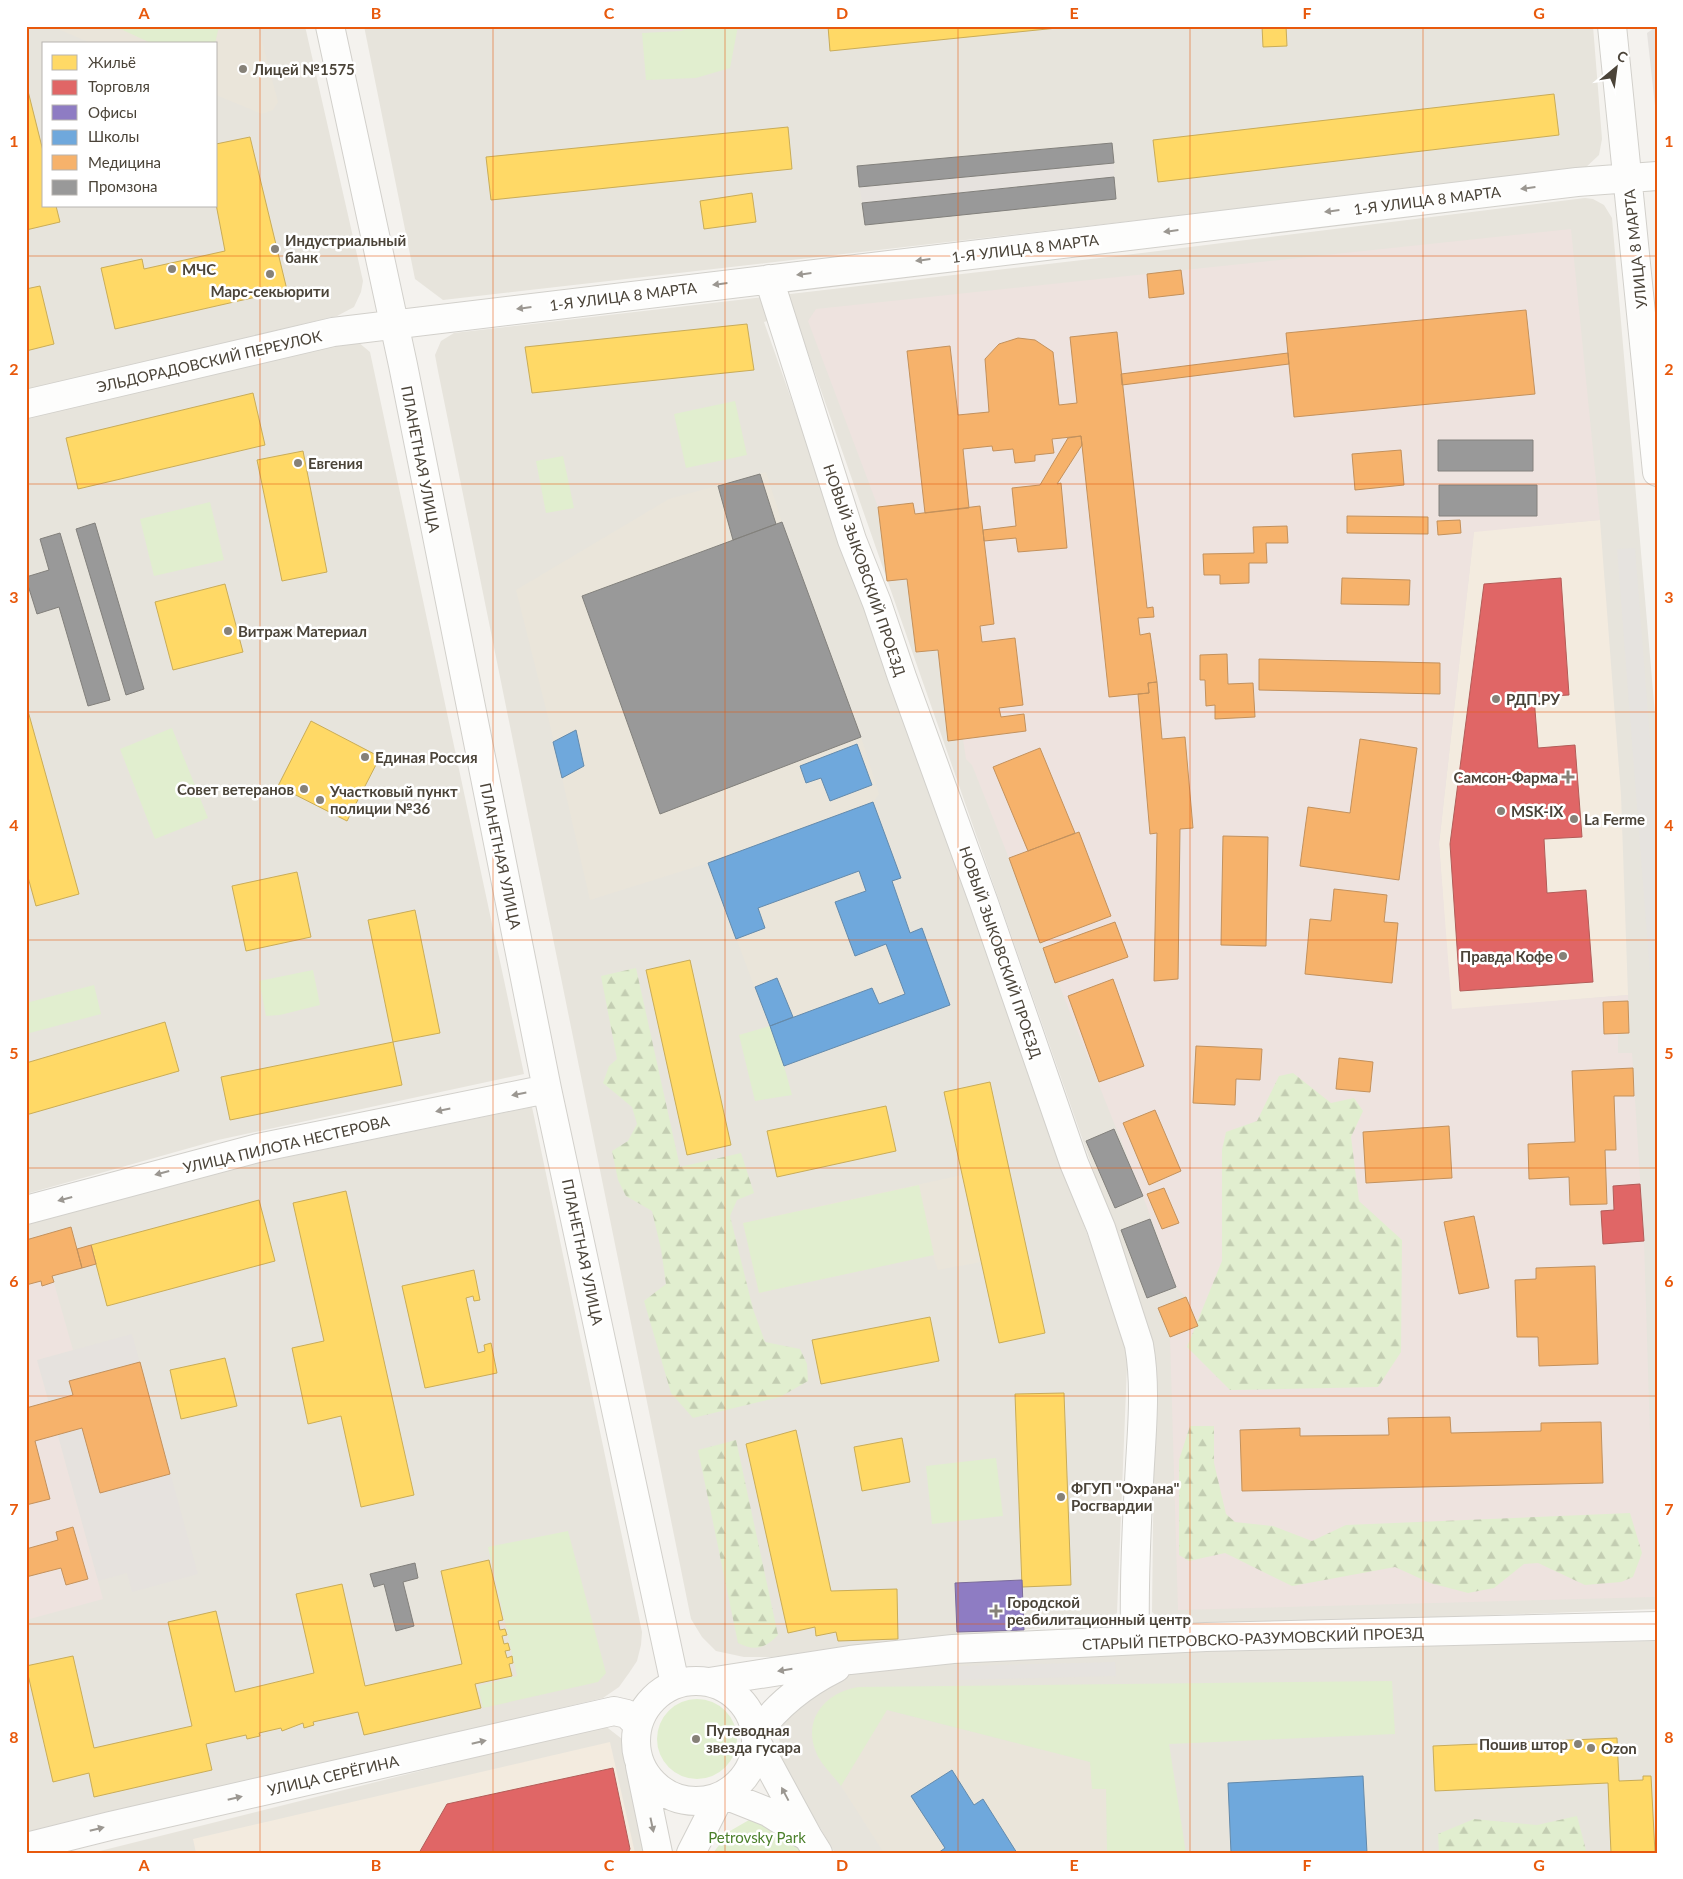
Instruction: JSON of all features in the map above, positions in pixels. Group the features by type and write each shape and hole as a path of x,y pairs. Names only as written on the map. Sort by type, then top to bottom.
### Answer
{"street":[{"name":"ПЛАНЕТНАЯ УЛИЦА","path":"330,26 394,324 548,1089 675,1684"},
{"name":"УЛИЦА 8 МАРТА","path":"1612,26 1657,472"},
{"name":"1-Я УЛИЦА 8 МАРТА","path":"394,324 1577,182 1657,176"},
{"name":"НОВЫЙ ЗЫКОВСКИЙ ПРОЕЗД","path":"769,279 852,540 877,603 984,903 1074,1163 1101,1228 1139,1345 1142,1364 1143,1408 1138,1489 1135,1640"},
{"name":"ЭЛЬДОРАДОВСКИЙ ПЕРЕУЛОК","path":"26,404 333,332 394,324"},
{"name":"УЛИЦА ПИЛОТА НЕСТЕРОВА","path":"26,1210 242,1152 548,1089"},
{"name":"СТАРЫЙ ПЕТРОВСКО-РАЗУМОВСКИЙ ПРОЕЗД","path":"709,1682 850,1660 953,1649 1135,1640 1657,1626"},
{"name":"СТАРЫЙ ПЕТРОВСКО-РАЗУМОВСКИЙ ПРОЕЗД","path":"757,1738 781,1704 810,1682 850,1660"},
{"path":"658,1853 635,1743 638,1724 646,1707 658,1693 675,1684 692,1680 709,1682 729,1690 745,1705 753,1718 757,1738 813,1845"},
{"name":"УЛИЦА СЕРЁГИНА","path":"26,1847 110,1826 614,1711 627,1714 638,1724"},
{"path":"691,1853 722,1797 738,1785 752,1766 757,1738"},
{"path":"639,1762 652,1783 671,1797 695,1802 722,1797 768,1812 813,1845"}],"shaded area":[{"path":"26,26 305,26 363,281 361,292 354,307 337,316 26,390"},
{"name":"Лицей №1575","path":"51,26 258,26 278,102 273,110 262,114 218,96 218,42 88,42"},
{"path":"364,26 1593,26 1602,139 1599,155 1584,169 443,300 415,279"},
{"path":"1657,26 1657,124 1647,33"},
{"path":"1112,143 1116,199 865,225 857,166"},
{"path":"1585,198 1593,199 1604,205 1612,218 1657,737 1657,1609 1170,1627 1152,1612 1155,1360 1104,1201 794,313 764,322 1075,1202 1128,1342 1117,1613 1105,1621 772,1657 744,1657 716,1651 702,1637 691,1619 438,371 435,355 441,341 454,333 1142,253"},
{"path":"1571,229 1600,520 1474,532 1439,844 1452,1009 1628,995 1629,1033 1618,1034 1618,1053 1632,1053 1644,1241 1655,1597 1178,1610 1170,1337 1198,1325 1186,1297 1176,1287 1143,1196 972,765 966,759 963,739 948,741 938,650 916,652 908,579 887,581 878,507 808,321 816,309"},
{"path":"338,342 358,342 370,352 524,1074 218,1140 26,1194 26,414"},
{"path":"766,472 782,522 861,737 879,794 873,802 901,878 892,882 910,932 922,928 950,1005 784,1066 708,863 590,900 550,725 516,590 669,499"},
{"path":"1600,520 1621,795 1628,995 1451,1010 1439,844 1474,531"},
{"path":"1635,548 1657,828 1657,1012 1653,1012 1617,549"},
{"path":"532,1107 642,1632 637,1661 629,1673 619,1687 603,1698 26,1835 26,1225 228,1169"},
{"path":"962,1175 981,1262 938,1270 933,1255 759,1293 743,1223"},
{"path":"71,1227 82,1268 52,1276 73,1350 37,1360 103,1599 26,1620 26,1240"},
{"path":"132,1334 198,1574 132,1592 127,1573 98,1581 37,1360"},
{"path":"1657,1641 1657,1853 835,1853 790,1777 781,1757 779,1736 785,1718 797,1700 852,1671 955,1659 1237,1650"},
{"path":"1115,1662 1116,1676 956,1680 956,1666"},
{"path":"886,1710 1091,1762 1106,1789 1107,1853 884,1853 841,1786"},
{"path":"604,1725 622,1739 640,1779 654,1853 92,1853"},
{"path":"610,1742 635,1853 196,1853 193,1839"}],"green space":[{"path":"114,26 219,26 215,42 149,42"},
{"path":"696,26 738,26 730,68 696,78 646,80 642,33 681,31"},
{"path":"735,401 747,455 686,468 674,414"},
{"path":"563,456 574,508 546,513 536,461"},
{"path":"210,502 224,560 154,576 140,519"},
{"path":"172,728 208,818 155,839 120,749"},
{"path":"636,968 680,1167 741,1153 754,1193 737,1200 730,1216 753,1309 765,1342 800,1349 807,1364 808,1381 780,1397 693,1418 671,1393 644,1301 666,1284 661,1249 652,1211 626,1196 618,1180 612,1151 628,1141 637,1124 632,1107 603,1083 609,1066 617,1059 601,976"},
{"path":"313,970 320,1005 280,1015 266,1016 259,981"},
{"path":"94,985 101,1014 26,1034 26,1003"},
{"path":"770,1026 792,1095 755,1101 739,1035"},
{"path":"1293,1073 1331,1103 1354,1098 1363,1111 1351,1137 1359,1201 1402,1240 1401,1352 1378,1387 1230,1390 1187,1347 1222,1261 1222,1150 1226,1132 1257,1121 1279,1076"},
{"path":"919,1185 934,1255 759,1293 743,1223"},
{"path":"1190,1426 1214,1426 1214,1463 1226,1514 1235,1522 1273,1526 1312,1541 1346,1525 1630,1513 1642,1553 1633,1577 1621,1582 1585,1585 1538,1563 1524,1564 1494,1588 1468,1593 1430,1583 1395,1567 1292,1586 1225,1553 1189,1561 1179,1555 1179,1460"},
{"path":"736,1440 778,1635 764,1646 754,1648 738,1643 698,1450"},
{"path":"996,1458 1003,1516 932,1524 926,1466"},
{"path":"568,1531 606,1673 598,1682 483,1708 478,1686 517,1676 488,1547"},
{"path":"1392,1681 1395,1734 1169,1744 1186,1853 1107,1853 1106,1789 1092,1789 1090,1762 887,1710 841,1786 821,1761 813,1740 812,1728 820,1709 837,1694 859,1687"},
{"path":"689,1699 705,1699 726,1710 737,1731 737,1747 726,1768 705,1779 689,1779 675,1773 663,1761 657,1747 657,1731 663,1717 675,1705"},
{"path":"1577,1816 1586,1850 1584,1853 1439,1853 1438,1834 1474,1819 1537,1825"},
{"name":"Petrovsky Park","path":"749,1820 780,1830 804,1853 713,1853 730,1831"}],"building: Жильё":[{"path":"828,26 1077,26 830,51"},
{"path":"1262,26 1286,26 1287,46 1263,47"},
{"path":"26,83 42,147 42,208 56,208 60,222 26,230"},
{"path":"1554,94 1559,135 1158,182 1153,140"},
{"path":"788,127 792,169 491,200 486,157"},
{"path":"250,137 287,290 115,329 101,268 142,259 144,269 225,251 217,208 218,144"},
{"path":"752,193 756,222 704,229 700,201"},
{"path":"40,286 54,344 26,351 26,289"},
{"path":"747,324 754,370 532,393 525,347"},
{"path":"253,393 265,445 78,489 66,438"},
{"path":"303,451 327,572 282,581 257,460"},
{"path":"225,584 243,652 173,670 155,602"},
{"path":"28,711 79,894 36,906 26,870 26,712"},
{"path":"311,721 380,757 347,821 278,786"},
{"path":"297,872 311,937 246,951 232,886"},
{"path":"415,910 440,1033 393,1042 368,920"},
{"path":"690,960 731,1145 687,1155 646,970"},
{"path":"165,1022 179,1071 26,1115 26,1063"},
{"path":"393,1042 402,1085 230,1120 221,1077"},
{"path":"990,1082 1045,1333 999,1343 944,1092"},
{"path":"886,1106 896,1151 777,1177 767,1131"},
{"path":"346,1191 414,1495 361,1507 341,1416 308,1424 292,1348 324,1341 293,1203"},
{"path":"259,1200 275,1261 107,1306 91,1245"},
{"path":"474,1270 480,1300 474,1301 473,1296 466,1298 478,1353 485,1351 484,1345 491,1343 497,1373 425,1388 402,1286"},
{"path":"930,1317 939,1361 821,1384 812,1340"},
{"path":"225,1358 237,1406 181,1419 170,1370"},
{"path":"1064,1393 1071,1585 1022,1587 1015,1394"},
{"path":"796,1430 831,1591 897,1589 898,1639 838,1641 836,1632 816,1636 815,1627 788,1633 746,1444"},
{"path":"902,1438 910,1482 862,1491 854,1447"},
{"path":"489,1560 503,1620 498,1621 500,1630 505,1629 507,1635 502,1636 504,1644 508,1643 510,1650 505,1651 507,1658 512,1656 513,1663 509,1664 512,1676 475,1684 481,1708 364,1735 358,1712 313,1722 314,1725 304,1728 303,1723 282,1731 281,1728 259,1733 260,1736 247,1739 246,1735 206,1744 212,1770 94,1797 89,1773 53,1782 26,1666 73,1656 94,1748 192,1726 168,1622 216,1611 235,1692 314,1673 296,1594 342,1584 365,1686 462,1664 441,1571"},
{"path":"1617,1738 1619,1781 1643,1780 1643,1776 1651,1776 1655,1853 1611,1853 1608,1783 1435,1791 1433,1746"}],"building: Торговля":[{"path":"1561,578 1569,695 1534,697 1538,748 1575,745 1582,837 1544,839 1547,893 1586,890 1593,982 1460,991 1450,844 1484,584"},
{"path":"1640,1184 1644,1241 1603,1244 1601,1211 1614,1210 1613,1186"},
{"path":"613,1768 630,1849 628,1853 419,1853 447,1804"}],"building: Офисы":[{"path":"1022,1580 1024,1630 957,1632 955,1583"}],"building: Школы":[{"path":"576,730 584,766 562,778 553,742"},
{"path":"857,744 872,785 830,801 821,778 806,783 800,766"},
{"path":"873,802 901,878 892,881 910,933 922,928 950,1005 784,1066 770,1026 872,988 879,1004 905,994 886,944 855,956 835,902 866,891 859,871 758,908 765,928 736,939 708,863"},
{"path":"777,978 793,1017 770,1026 755,987"},
{"path":"952,1770 974,1805 983,1799 1017,1853 938,1853 945,1848 911,1796"},
{"path":"1363,1776 1367,1853 1231,1853 1228,1783"}],"building: Медицина":[{"path":"1181,270 1184,294 1149,298 1147,274"},
{"path":"1526,310 1535,394 1294,417 1286,333"},
{"path":"1117,332 1147,608 1153,607 1154,617 1138,618 1140,635 1150,633 1157,682 1148,683 1149,693 1109,697 1081,436 1052,439 1054,453 1035,455 1035,461 1015,463 1013,449 993,451 992,446 963,449 969,508 925,513 907,351 950,346 958,415 989,412 985,359 999,344 1018,338 1035,340 1053,352 1059,405 1077,403 1070,337"},
{"path":"1288,353 1289,364 1122,385 1121,374"},
{"path":"1081,436 1082,445 1057,484 1061,483 1067,548 1018,552 1016,538 984,541 983,530 1016,526 1012,488 1040,485 1068,438"},
{"path":"1401,450 1404,485 1355,490 1352,454"},
{"path":"913,503 915,514 980,506 994,624 980,626 982,642 1015,638 1023,705 999,708 1001,717 1024,714 1026,731 948,741 938,650 916,652 907,579 887,581 878,507"},
{"path":"1347,516 1428,517 1428,534 1347,533"},
{"path":"1460,520 1461,533 1438,535 1437,521"},
{"path":"1287,526 1288,543 1266,543 1267,563 1249,563 1249,583 1220,584 1220,575 1204,575 1203,554 1254,553 1253,527"},
{"path":"1342,578 1410,580 1409,605 1341,604"},
{"path":"1227,654 1228,684 1253,683 1255,717 1215,719 1215,705 1206,706 1205,680 1200,680 1200,655"},
{"path":"1259,659 1440,663 1440,694 1259,690"},
{"path":"1157,682 1162,739 1185,737 1193,828 1180,829 1178,979 1154,981 1157,833 1150,834 1138,694 1149,693 1148,683"},
{"path":"1360,739 1417,748 1399,880 1300,866 1308,807 1350,813"},
{"path":"1040,748 1075,833 1028,851 993,767"},
{"path":"1079,832 1111,916 1040,943 1009,858"},
{"path":"1223,836 1268,837 1266,946 1221,945"},
{"path":"1334,889 1387,895 1384,922 1398,923 1392,983 1305,974 1310,919 1331,921"},
{"path":"1115,922 1128,957 1055,983 1043,948"},
{"path":"1113,979 1144,1066 1099,1082 1068,996"},
{"path":"1628,1001 1629,1033 1604,1034 1603,1002"},
{"path":"1196,1046 1262,1049 1260,1080 1236,1079 1235,1105 1193,1103"},
{"path":"1339,1058 1373,1062 1370,1092 1336,1089"},
{"path":"1633,1068 1634,1096 1614,1096 1616,1150 1605,1150 1607,1204 1570,1205 1569,1177 1529,1179 1528,1144 1575,1142 1572,1071"},
{"path":"1155,1110 1181,1171 1149,1185 1123,1123"},
{"path":"1449,1126 1452,1178 1366,1183 1363,1132"},
{"path":"1164,1188 1179,1223 1162,1229 1147,1194"},
{"path":"1474,1216 1489,1288 1459,1294 1444,1222"},
{"path":"71,1227 82,1268 52,1276 54,1282 42,1286 41,1281 26,1285 26,1240"},
{"path":"91,1245 96,1264 82,1268 77,1249"},
{"path":"1595,1266 1598,1364 1539,1366 1538,1337 1517,1337 1515,1280 1536,1279 1536,1268"},
{"path":"1186,1297 1198,1326 1170,1337 1158,1308"},
{"path":"140,1362 170,1474 100,1493 82,1428 35,1441 50,1499 26,1505 26,1408 73,1395 69,1381"},
{"path":"1450,1417 1451,1433 1541,1431 1541,1423 1601,1422 1603,1483 1242,1491 1240,1430 1300,1428 1300,1436 1389,1435 1388,1418"},
{"path":"73,1527 88,1579 66,1585 61,1568 26,1577 26,1549 58,1540 56,1532"}],"building: Промзона":[{"path":"1112,143 1114,163 859,187 857,166"},
{"path":"1114,177 1116,199 865,225 862,203"},
{"path":"1438,440 1533,440 1533,471 1438,471"},
{"path":"760,474 776,524 733,540 718,486"},
{"path":"1439,485 1537,485 1537,516 1439,516"},
{"path":"782,522 861,737 660,814 582,596"},
{"path":"95,523 144,689 126,695 76,529"},
{"path":"60,533 110,700 88,706 59,607 37,614 26,579 26,577 49,570 40,539"},
{"path":"1114,1129 1143,1196 1115,1208 1086,1141"},
{"path":"1150,1219 1176,1287 1147,1298 1121,1230"},
{"path":"415,1563 418,1578 403,1582 414,1626 396,1631 384,1584 374,1587 370,1574"}],"place":[{"name":"Лицей №1575","path":"243,69"},
{"name":"Индустриальный банк","path":"275,249"},
{"name":"МЧС","path":"172,269"},
{"name":"Марс-секьюрити","path":"270,274"},
{"name":"Евгения","path":"298,463"},
{"name":"Витраж Материал","path":"228,631"},
{"name":"РДП.РУ","path":"1496,699"},
{"name":"Единая Россия","path":"365,757"},
{"name":"Самсон-Фарма","path":"1568,777"},
{"name":"Совет ветеранов","path":"304,789"},
{"name":"Участковый пункт полиции №36","path":"320,800"},
{"name":"MSK-IX","path":"1501,811"},
{"name":"La Ferme","path":"1574,819"},
{"name":"Правда Кофе","path":"1563,956"},
{"name":"ФГУП \"Охрана\" Росгвардии","path":"1061,1497"},
{"name":"Городской реабилитационный центр","path":"996,1611"},
{"name":"Путеводная звезда гусара","path":"696,1739"},
{"name":"Пошив штор","path":"1578,1744"},
{"name":"Ozon","path":"1591,1748"}]}
